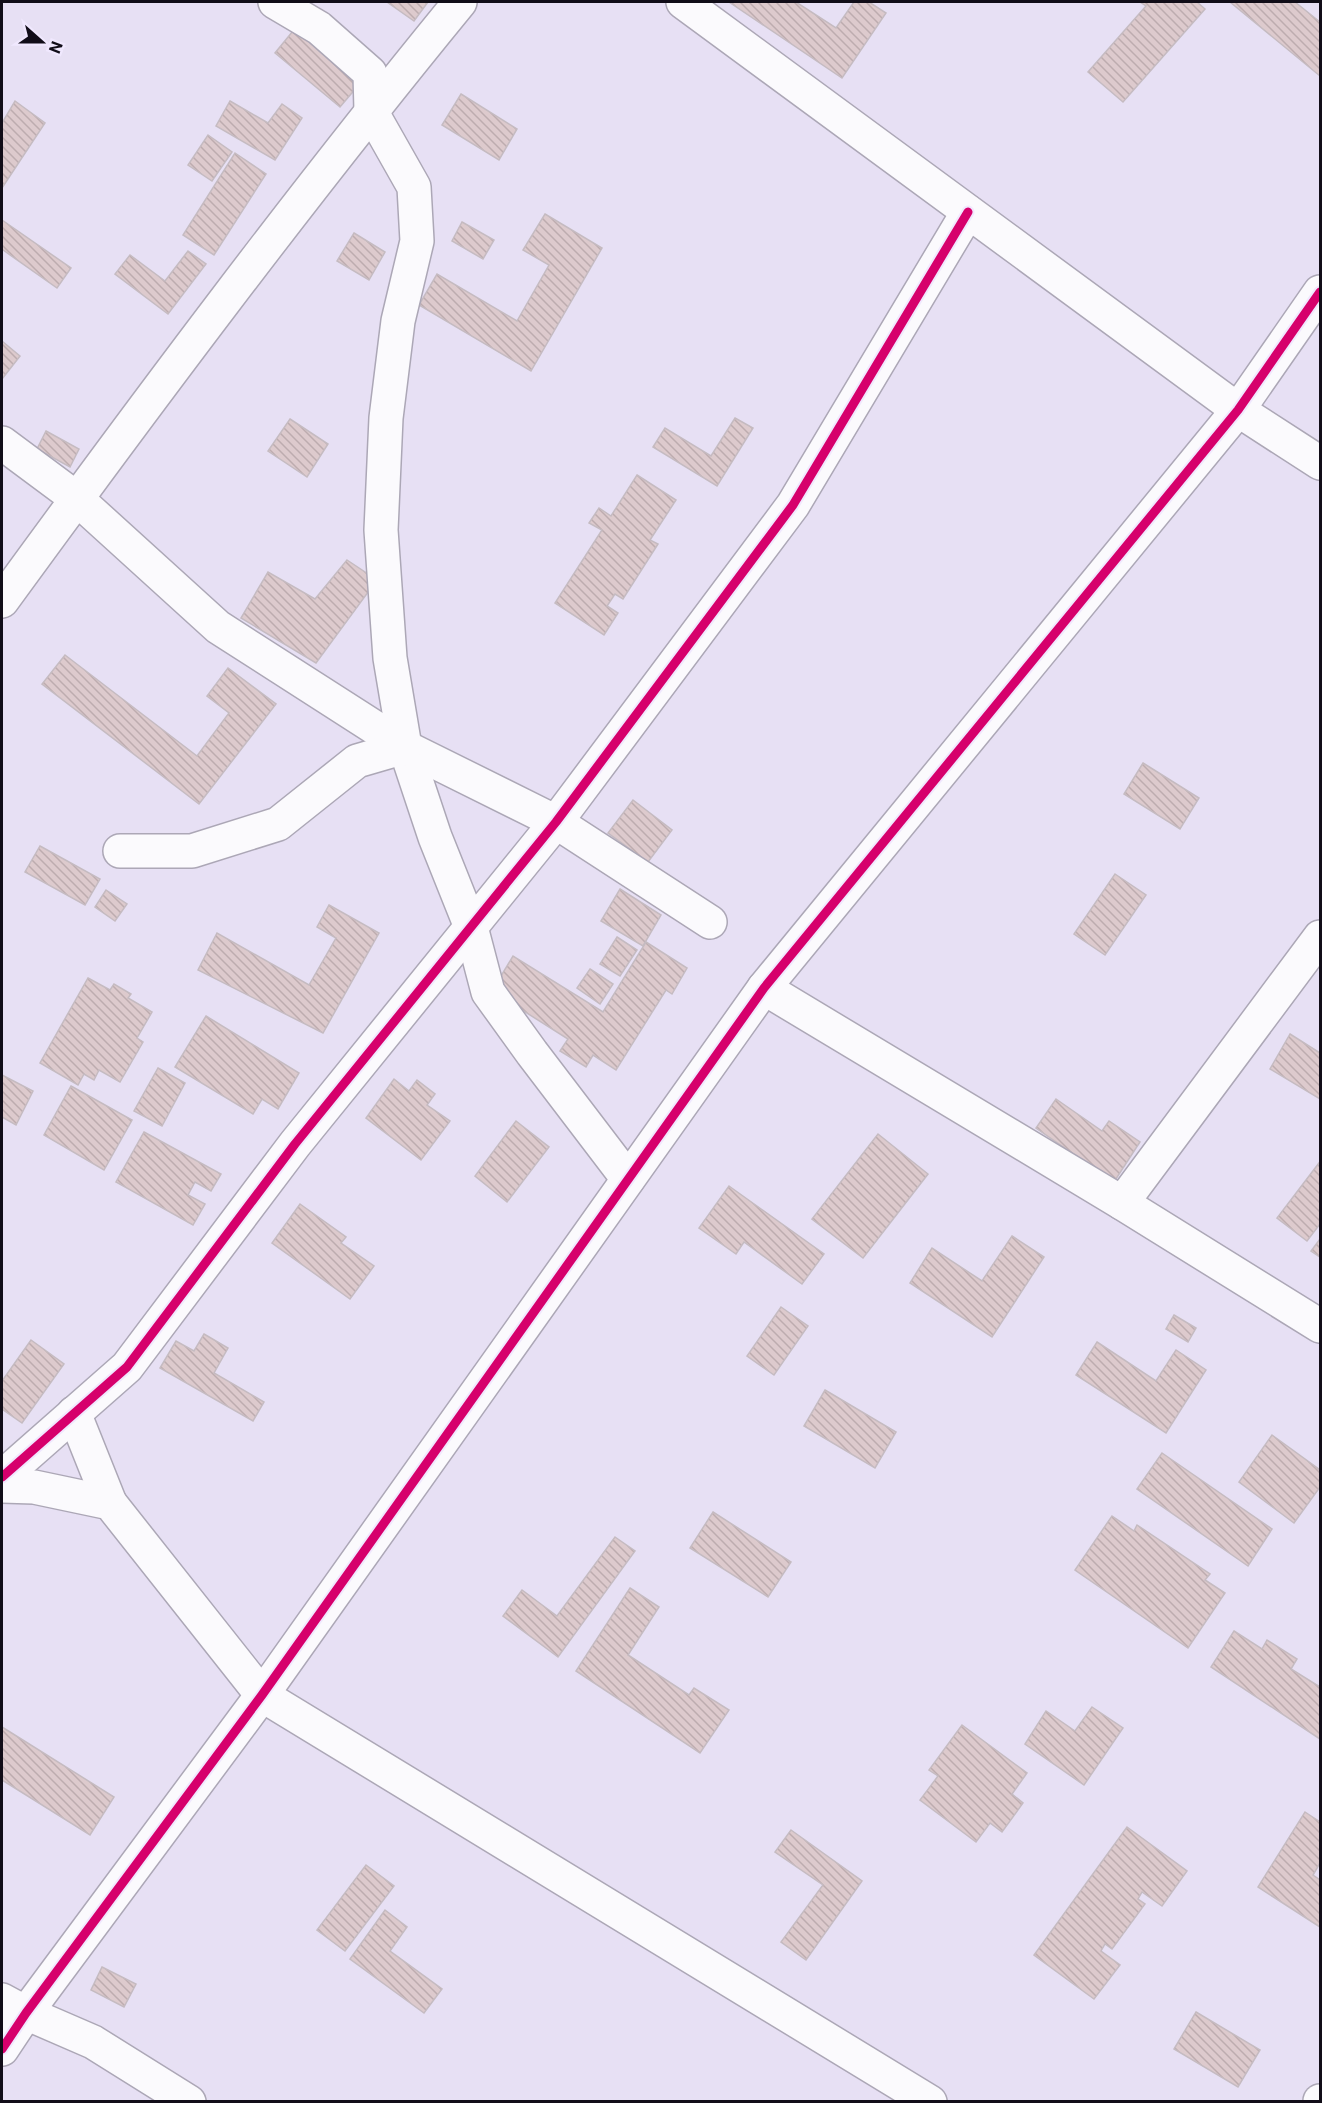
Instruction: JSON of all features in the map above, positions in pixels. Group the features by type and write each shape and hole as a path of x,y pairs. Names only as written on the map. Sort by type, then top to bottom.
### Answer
{"street":[{"path":"275,2 319,28 370,73 371,111 414,187 417,241 398,321 386,418 381,530 390,658 405,747 435,837 471,927 488,992 628,1179"},
{"path":"2,601 76,498 371,111 460,2"},
{"path":"690,4 1238,410 1320,463"},
{"path":"2,1477 127,1367 295,1144 556,822 793,505 968,212"},
{"path":"2,2049 14,2007 262,1695 764,988 1238,410 1320,292"},
{"path":"2,443 76,498 218,627 405,747 556,822 710,922"},
{"path":"120,851 192,851 278,824 357,761 405,747"},
{"path":"1122,1203 1320,937"},
{"path":"764,988 1122,1203 1320,1326"},
{"path":"74,1413 110,1503 262,1695 930,2102"},
{"path":"2,1486 34,1488 110,1503"},
{"path":"14,2007 93,2042 189,2102"}],"building":[{"path":"387,2 428,2 414,21"},
{"path":"729,2 796,2 836,28 854,2 869,2 886,13 842,78"},
{"path":"1140,2 1197,2 1205,9 1123,102 1088,72 1146,6"},
{"path":"1230,2 1295,2 1320,22 1320,76"},
{"path":"297,26 362,81 340,107 275,53"},
{"path":"461,94 517,129 499,160 442,125"},
{"path":"15,101 45,123 2,188 2,123"},
{"path":"230,101 268,123 282,104 302,118 275,160 216,126"},
{"path":"208,135 232,152 212,181 188,165"},
{"path":"235,153 266,174 214,255 183,235"},
{"path":"545,214 602,248 531,371 419,305 437,274 517,321 549,265 523,250"},
{"path":"2,220 71,268 57,288 2,251"},
{"path":"462,222 494,240 483,259 452,241"},
{"path":"354,233 385,252 369,280 337,261"},
{"path":"188,251 206,264 168,314 115,274 130,255 165,281"},
{"path":"2,341 20,356 2,379"},
{"path":"735,418 753,428 717,486 653,447 665,428 711,456"},
{"path":"290,419 328,444 307,477 268,451"},
{"path":"46,431 79,449 70,467 37,449"},
{"path":"637,475 676,500 650,540 658,544 623,599 615,594 607,606 618,613 604,635 555,603 602,530 589,523 599,508 611,516"},
{"path":"347,560 377,580 316,663 241,618 268,572 315,599"},
{"path":"65,655 197,756 229,713 207,696 228,668 276,704 199,804 42,684"},
{"path":"1143,763 1199,798 1180,829 1124,794"},
{"path":"633,800 672,830 648,862 608,833"},
{"path":"40,846 100,879 85,905 25,872"},
{"path":"1115,874 1146,895 1105,955 1074,934"},
{"path":"620,889 661,915 643,946 601,921"},
{"path":"106,890 127,904 115,921 95,907"},
{"path":"329,905 379,933 323,1033 198,970 217,933 309,985 336,938 317,927"},
{"path":"617,937 637,950 620,976 600,964"},
{"path":"646,942 687,968 672,994 666,990 616,1070 593,1055 586,1067 560,1051 568,1039 492,991 513,956 603,1012"},
{"path":"590,969 613,984 600,1004 577,988"},
{"path":"88,978 110,990 114,984 131,994 128,998 152,1012 137,1038 143,1042 120,1082 99,1070 94,1080 84,1074 78,1085 40,1063"},
{"path":"206,1016 299,1073 278,1109 262,1099 253,1114 175,1067"},
{"path":"1290,1034 1320,1053 1320,1099 1270,1069"},
{"path":"158,1068 185,1083 162,1126 134,1111"},
{"path":"2,1075 33,1091 16,1125 2,1117"},
{"path":"394,1079 409,1091 417,1080 435,1094 427,1105 450,1121 421,1160 366,1118"},
{"path":"71,1086 132,1120 104,1170 44,1135"},
{"path":"1056,1099 1102,1131 1109,1121 1140,1142 1114,1182 1036,1128"},
{"path":"516,1121 549,1147 507,1202 475,1176"},
{"path":"144,1132 221,1174 211,1191 195,1182 188,1195 205,1204 193,1225 116,1182"},
{"path":"878,1134 928,1174 863,1258 812,1219"},
{"path":"1319,1163 1320,1224 1307,1241 1277,1218"},
{"path":"729,1186 824,1254 802,1284 744,1242 736,1254 699,1228"},
{"path":"300,1204 346,1237 341,1243 374,1266 350,1299 272,1243"},
{"path":"1012,1236 1044,1257 992,1337 910,1283 932,1248 982,1281"},
{"path":"1320,1239 1320,1257 1311,1251"},
{"path":"781,1307 808,1326 774,1375 747,1356"},
{"path":"1174,1315 1196,1328 1188,1342 1166,1329"},
{"path":"204,1334 228,1348 214,1373 264,1402 253,1421 160,1368 176,1341 194,1351"},
{"path":"31,1340 64,1364 22,1423 2,1409 2,1381"},
{"path":"1097,1342 1156,1381 1176,1350 1206,1370 1166,1433 1076,1375"},
{"path":"825,1390 896,1432 875,1468 804,1426"},
{"path":"1272,1435 1320,1470 1320,1487 1294,1523 1239,1482"},
{"path":"1162,1453 1272,1529 1248,1566 1137,1489"},
{"path":"713,1512 791,1562 768,1597 690,1548"},
{"path":"1112,1516 1134,1531 1137,1525 1210,1574 1205,1580 1225,1593 1188,1648 1075,1570"},
{"path":"615,1537 635,1551 558,1657 503,1616 522,1590 557,1616"},
{"path":"630,1588 659,1607 628,1655 689,1695 694,1688 729,1710 700,1753 576,1671"},
{"path":"1234,1631 1262,1649 1267,1640 1297,1659 1291,1669 1320,1687 1320,1739 1211,1667"},
{"path":"1092,1707 1123,1728 1084,1785 1025,1744 1046,1711 1075,1731"},
{"path":"962,1725 1027,1773 1012,1794 1023,1803 1002,1832 990,1823 976,1842 920,1800 938,1776 929,1770"},
{"path":"2,1727 114,1797 90,1835 2,1780"},
{"path":"1305,1812 1320,1822 1320,1863 1313,1875 1320,1880 1320,1927 1258,1887"},
{"path":"1127,1827 1187,1871 1162,1906 1142,1892 1138,1899 1145,1904 1112,1949 1105,1944 1101,1951 1120,1965 1094,1999 1034,1955"},
{"path":"791,1830 862,1881 806,1960 781,1942 823,1885 775,1852"},
{"path":"366,1865 394,1886 345,1951 317,1930"},
{"path":"385,1910 407,1927 390,1951 442,1989 424,2013 350,1959"},
{"path":"102,1967 136,1984 124,2007 91,1990"},
{"path":"1196,2012 1260,2050 1238,2087 1174,2049"}],"cycle path":[{"path":"2,1477 127,1367 295,1144 556,822 793,505 968,212"},
{"path":"2,2049 26,2013 262,1695 764,988 1238,410 1320,292"}]}
